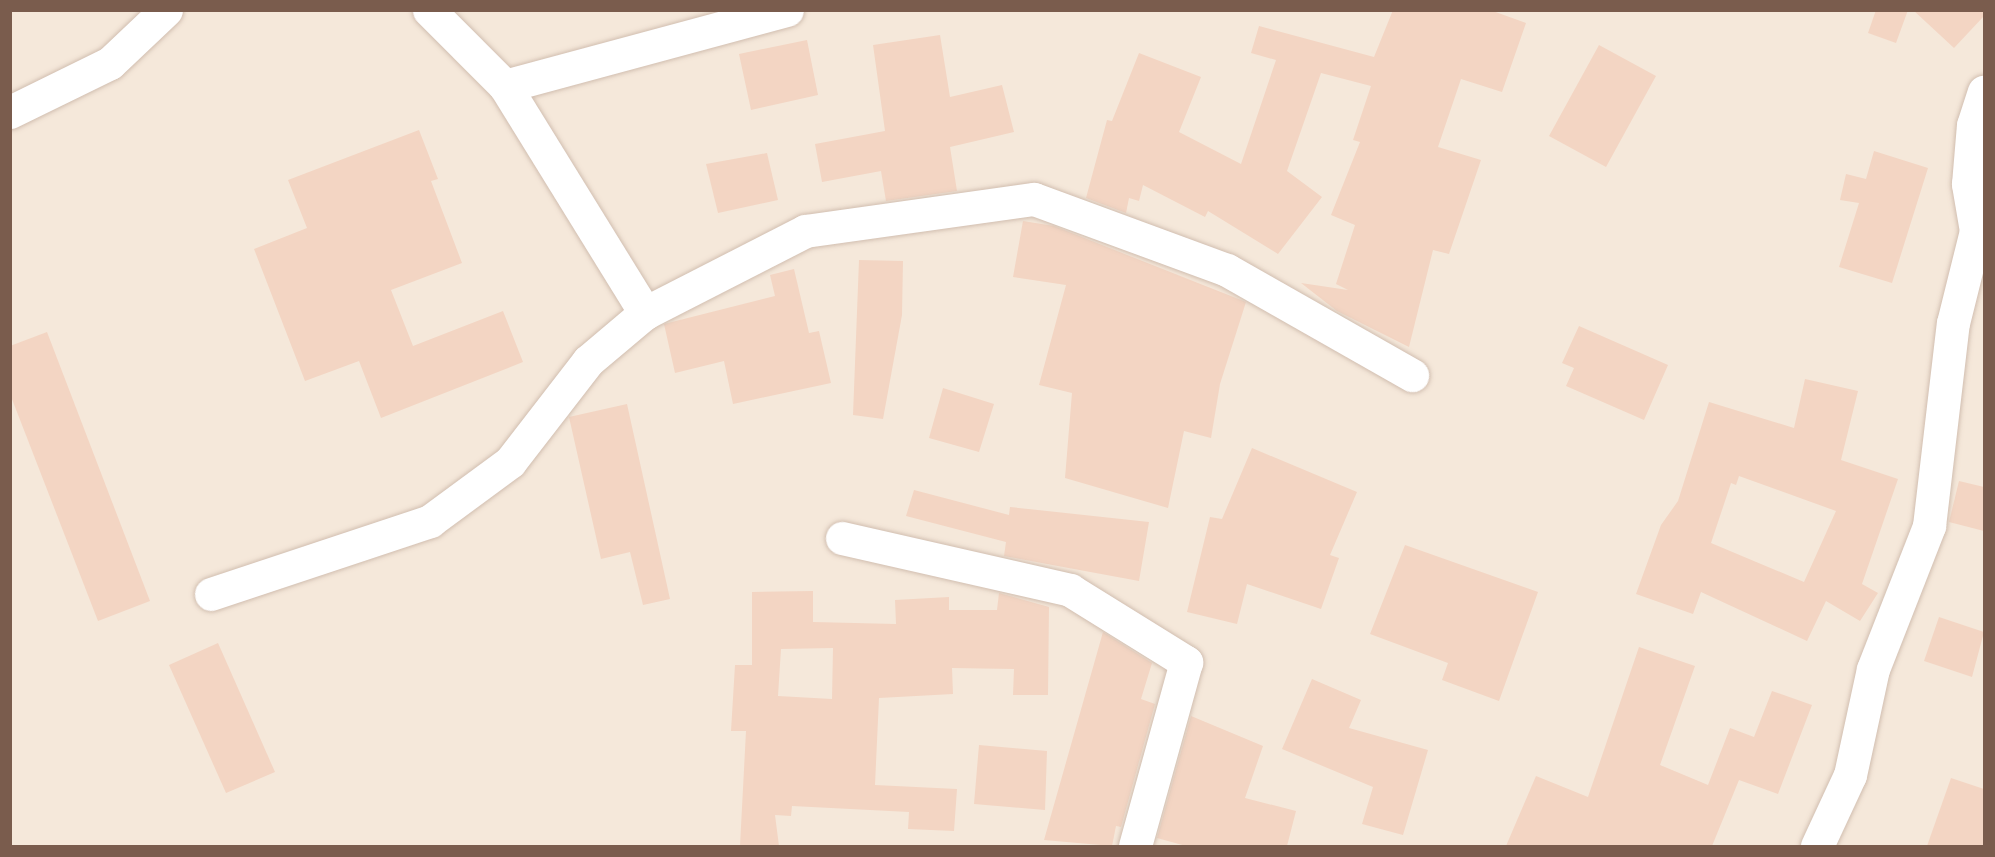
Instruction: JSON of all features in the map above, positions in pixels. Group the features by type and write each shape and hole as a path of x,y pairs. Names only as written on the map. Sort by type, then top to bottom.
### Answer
{"street":[{"path":"10,112 110,63 166,10"},
{"path":"429,10 505,86 645,313"},
{"path":"505,86 788,10"},
{"path":"1816,846 1850,775 1873,669 1929,526 1953,323 1976,231 1968,184 1973,125 1984,92"},
{"path":"211,594 430,521 510,462 588,361 645,313 805,231 1034,200 1227,270 1412,375"},
{"path":"842,538 1070,590 1186,662 1135,846"}],"shaded area":[{"path":"11,11 1984,11 1984,846 11,846"}],"building":[{"path":"1393,10 1490,10 1526,23 1502,92 1461,79 1438,147 1481,160 1449,254 1433,250 1409,347 1337,311 1301,283 1348,290 1336,284 1355,225 1331,215 1360,142 1353,140 1371,86 1321,73 1287,171 1322,197 1278,254 1208,211 1205,217 1143,185 1139,201 1129,198 1126,213 1086,198 1107,120 1112,121 1139,53 1201,77 1179,132 1241,164 1276,60 1251,53 1259,26 1374,57"},
{"path":"1876,10 1908,10 1896,43 1868,33"},
{"path":"1913,10 1984,10 1984,16 1954,48"},
{"path":"940,35 950,97 1002,85 1014,132 950,147 957,191 886,201 881,171 822,182 815,144 885,131 873,45"},
{"path":"807,40 818,95 751,110 739,54"},
{"path":"1599,45 1656,76 1606,167 1549,136"},
{"path":"419,130 438,179 431,181 462,263 391,290 413,346 503,311 523,362 381,418 359,361 305,381 254,249 307,228 288,180"},
{"path":"1874,151 1928,168 1892,283 1839,267 1859,203 1840,200 1846,174 1866,179"},
{"path":"767,153 778,200 718,213 706,164"},
{"path":"1023,221 1054,226 1246,302 1220,384 1211,438 1184,431 1168,508 1065,478 1072,393 1039,385 1066,285 1013,277"},
{"path":"859,260 903,261 902,315 883,419 853,415"},
{"path":"794,269 809,333 819,331 831,383 733,404 724,361 675,373 664,324 775,296 770,275"},
{"path":"1579,326 1668,365 1644,420 1566,386 1574,368 1562,363"},
{"path":"47,332 150,601 98,621 10,394 10,346"},
{"path":"1805,379 1858,391 1841,460 1898,479 1862,584 1878,593 1860,621 1826,601 1807,641 1701,592 1693,614 1636,594 1661,525 1678,501 1709,402 1794,428","holes":["1739,476 1836,511 1804,582 1711,543 1731,483 1736,485"]},
{"path":"943,388 994,404 979,452 929,438"},
{"path":"627,404 670,599 643,605 630,552 601,559 569,417"},
{"path":"1252,448 1357,492 1330,555 1339,558 1321,609 1247,584 1237,624 1187,612 1210,517 1222,519"},
{"path":"1959,481 1984,487 1984,531 1949,522"},
{"path":"914,490 1009,515 1010,507 1149,522 1139,581 1004,556 1006,542 906,516"},
{"path":"1405,545 1538,592 1499,701 1442,680 1448,663 1370,634"},
{"path":"813,591 813,622 896,624 895,600 949,597 949,610 997,610 999,593 1049,607 1048,695 1013,695 1014,669 952,668 953,694 879,698 875,785 957,789 954,831 908,829 909,812 792,806 791,816 775,815 779,846 740,846 746,731 731,731 735,665 752,665 752,592","holes":["833,648 832,699 778,696 781,649"]},
{"path":"1939,617 1984,632 1972,677 1924,661"},
{"path":"1103,632 1152,663 1141,699 1155,704 1121,827 1116,826 1112,846 1044,840"},
{"path":"218,643 275,772 226,793 169,665"},
{"path":"1639,647 1695,666 1660,765 1708,785 1730,728 1754,737 1772,691 1812,705 1778,794 1739,780 1712,846 1506,846 1536,776 1588,797"},
{"path":"1312,679 1361,700 1349,728 1428,750 1403,835 1362,824 1373,787 1282,749"},
{"path":"1191,716 1263,746 1245,798 1296,811 1287,846 1186,846 1157,838"},
{"path":"979,745 1047,751 1045,810 974,804"},
{"path":"1951,778 1984,789 1984,846 1927,846"}]}
